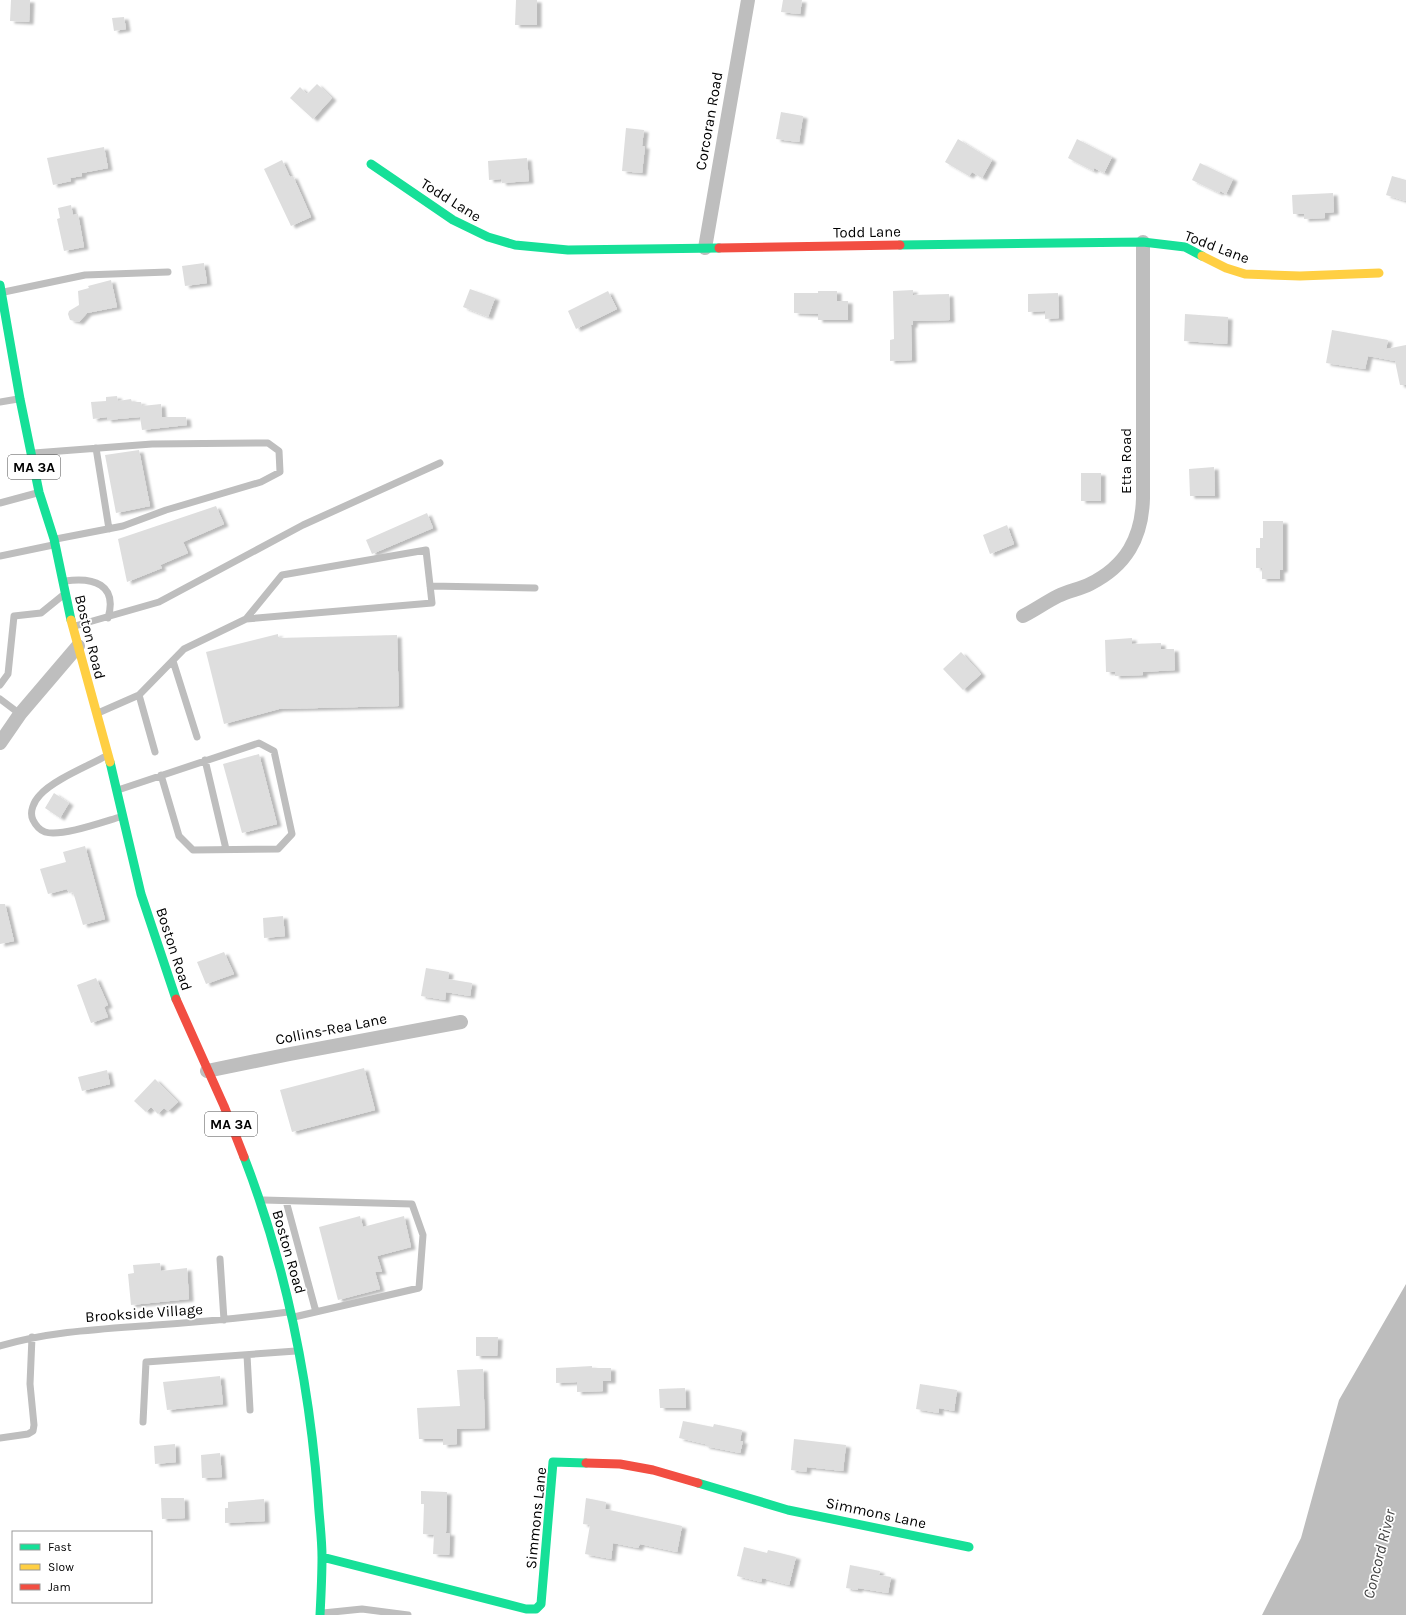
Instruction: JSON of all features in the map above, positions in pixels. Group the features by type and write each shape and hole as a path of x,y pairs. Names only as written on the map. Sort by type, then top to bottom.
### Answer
{"street":[{"name":"Corcoran Road","path":"705,248 748,0"},
{"name":"Todd Lane","path":"371,164 450,219 477,233 508,244 539,249 568,250 1143,242 1185,247 1226,268 1245,274 1294,276 1379,272"},
{"name":"Etta Road","path":"1023,616 1058,596 1088,585 1102,577 1125,557 1139,530 1142,519 1143,498 1143,242"},
{"name":"Boston Road","path":"1,289 4,336 20,399 39,492 54,542 73,627 108,755 141,894 173,993 224,1106 259,1200 276,1251 298,1351 315,1462 322,1557 320,1614"},
{"path":"0,743 20,714 78,646"},
{"name":"Collins-Rea Lane","path":"208,1071 461,1022"},
{"name":"Simmons Lane","path":"322,1557 526,1609 536,1609 541,1604 553,1462 620,1464 653,1470 788,1510 969,1547"}],"lane":[{"path":"1,289 84,275 168,272"},
{"path":"0,402 20,399"},
{"path":"0,556 123,526 166,510 261,482 280,472 279,450 268,443 152,444 31,453"},
{"path":"96,448 109,529"},
{"path":"73,627 159,602 303,525 440,463"},
{"path":"0,503 39,492"},
{"path":"96,714 139,695 184,649 246,619 432,603 426,550 282,575 246,619"},
{"path":"62,581 80,579 95,582 104,586 110,602 108,618"},
{"path":"430,586 535,588"},
{"path":"0,685 8,674 14,616 41,613 65,594"},
{"path":"173,661 198,737"},
{"path":"139,695 155,752"},
{"path":"0,699 20,714"},
{"path":"116,790 205,760 259,744 274,751 292,834 278,849 193,850 179,836 161,775"},
{"path":"108,755 52,785 40,795 33,806 31,817 36,827 46,832 57,832 122,817"},
{"path":"205,760 226,849"},
{"path":"259,1200 286,1201 316,1312"},
{"name":"Brookside Village","path":"0,1346 32,1337 72,1331 316,1312 419,1288 423,1235 412,1204 286,1201"},
{"path":"220,1260 224,1320"},
{"path":"0,1438 28,1434 33,1431 34,1425 30,1384 32,1337"},
{"path":"143,1422 146,1362 298,1351"},
{"path":"247,1355 250,1410"},
{"path":"320,1614 362,1609 376,1613 408,1615"}],"water":[{"name":"Concord River","path":"1406,1284 1406,1615 1262,1615 1301,1538 1339,1400"}],"building":[{"path":"11,0 30,0 29,22 10,21"},
{"path":"516,0 537,0 537,25 515,25"},
{"path":"783,0 802,0 800,14 781,12"},
{"path":"124,17 126,29 114,31 112,18"},
{"path":"317,84 332,98 313,119 290,98 300,87 307,94"},
{"path":"781,112 803,116 799,142 776,139"},
{"path":"626,128 644,130 642,146 645,146 642,173 622,171"},
{"path":"958,139 992,160 982,178 972,172 969,176 945,162"},
{"path":"1077,139 1112,157 1104,173 1094,168 1093,171 1068,158"},
{"path":"104,147 108,168 82,173 82,176 70,178 71,181 53,185 47,158"},
{"path":"527,158 529,181 502,183 501,179 489,180 488,161"},
{"path":"282,160 290,177 293,176 311,217 291,226 264,169"},
{"path":"1200,163 1233,179 1226,194 1220,191 1219,193 1192,180"},
{"path":"1392,176 1406,180 1406,201 1386,195"},
{"path":"1333,193 1334,212 1325,213 1325,218 1304,219 1304,214 1293,214 1292,195"},
{"path":"71,205 73,215 78,214 84,247 64,251 57,219 60,218 58,208"},
{"path":"204,263 207,283 185,286 182,266"},
{"path":"111,280 117,307 87,313 79,322 70,320 68,314 69,311 79,305 78,291 89,288 88,286"},
{"path":"470,289 495,298 488,317 463,307"},
{"path":"913,290 913,295 949,294 950,320 913,321 913,325 911,325 912,360 890,361 890,340 894,339 893,291"},
{"path":"608,291 617,309 576,329 568,311"},
{"path":"818,291 837,291 837,301 848,301 848,320 818,320 818,314 794,313 794,293 818,293"},
{"path":"1058,293 1059,318 1045,319 1045,311 1028,312 1028,294"},
{"path":"1185,314 1228,317 1227,344 1184,341"},
{"path":"1332,330 1388,340 1386,349 1406,345 1406,385 1400,385 1395,361 1368,356 1365,369 1326,363"},
{"path":"117,396 118,401 131,399 132,402 141,402 142,406 161,404 162,417 186,417 187,425 142,430 140,417 107,420 107,417 93,419 91,402 106,401 106,397"},
{"path":"139,450 150,506 116,513 105,455"},
{"path":"1214,467 1215,496 1190,496 1189,469"},
{"path":"1081,473 1101,473 1101,501 1081,501"},
{"path":"216,506 224,524 183,542 188,553 160,565 162,568 127,582 118,539"},
{"path":"427,513 433,528 372,554 366,540"},
{"path":"1263,521 1283,521 1283,570 1280,570 1280,579 1262,579 1262,568 1256,568 1256,548 1260,548 1260,538 1263,538"},
{"path":"1007,525 1014,544 990,554 983,535"},
{"path":"278,634 278,638 397,635 399,706 279,709 224,724 206,652"},
{"path":"1132,638 1132,644 1161,643 1161,649 1174,649 1175,670 1143,672 1143,675 1115,676 1115,672 1106,672 1105,640"},
{"path":"961,652 981,674 963,690 943,669"},
{"path":"259,754 277,824 242,833 223,764"},
{"path":"54,793 69,803 60,818 45,808"},
{"path":"85,846 105,919 83,925 73,892 69,893 67,889 48,894 40,869 66,862 63,852"},
{"path":"0,904 5,904 14,941 0,944"},
{"path":"283,916 285,936 264,938 263,918"},
{"path":"224,952 234,974 206,984 197,962"},
{"path":"426,968 449,972 448,979 472,983 470,996 446,992 445,1000 421,996"},
{"path":"96,978 108,1005 104,1007 108,1017 91,1023 77,985"},
{"path":"364,1068 375,1110 292,1132 280,1090"},
{"path":"107,1070 110,1084 82,1091 78,1077"},
{"path":"155,1079 178,1102 168,1111 164,1108 158,1114 151,1107 146,1112 134,1101"},
{"path":"360,1216 363,1227 404,1216 411,1247 377,1256 382,1272 375,1272 380,1289 338,1300 319,1227"},
{"path":"160,1263 161,1271 187,1268 189,1299 131,1305 128,1274 134,1273 133,1265"},
{"path":"476,1337 498,1337 497,1356 476,1356"},
{"path":"592,1366 592,1368 611,1368 611,1381 603,1381 603,1391 577,1392 577,1382 556,1383 556,1368"},
{"path":"483,1369 485,1428 457,1429 457,1444 443,1445 443,1439 419,1439 417,1408 460,1406 457,1370"},
{"path":"220,1376 223,1404 167,1410 163,1382"},
{"path":"920,1384 957,1390 954,1411 939,1408 939,1413 916,1409"},
{"path":"685,1388 686,1408 660,1408 659,1389"},
{"path":"683,1421 713,1427 714,1424 742,1430 740,1441 743,1441 740,1453 705,1446 705,1444 679,1438"},
{"path":"794,1439 846,1445 843,1471 807,1467 806,1472 791,1470"},
{"path":"175,1444 176,1462 155,1464 154,1446"},
{"path":"220,1453 222,1477 202,1478 201,1455"},
{"path":"421,1491 447,1492 446,1533 450,1533 449,1555 433,1554 434,1535 423,1534 424,1504 421,1504"},
{"path":"161,1498 184,1498 185,1518 162,1519"},
{"path":"586,1498 606,1502 605,1509 682,1526 677,1552 640,1544 638,1548 613,1543 611,1559 585,1554 590,1525 583,1524"},
{"path":"264,1499 265,1521 225,1523 225,1508 228,1508 228,1502"},
{"path":"744,1547 767,1553 768,1550 796,1557 789,1585 762,1578 761,1582 737,1576"},
{"path":"850,1565 880,1571 879,1575 891,1577 888,1593 858,1588 858,1590 846,1588"}],"traffic: fast":[{"path":"371,164 453,220 488,237 515,245 568,250 719,248"},
{"path":"900,245 1143,242 1185,247 1202,256"},
{"path":"0,285 20,399 39,492 54,539 71,620"},
{"path":"110,762 141,894 176,999"},
{"path":"244,1157 272,1240 302,1367 309,1410 321,1534 322,1564 320,1615"},
{"path":"322,1557 526,1609 536,1609 541,1604 553,1462 586,1463"},
{"path":"698,1483 788,1510 969,1547"}],"traffic: slow":[{"path":"1202,256 1226,268 1245,274 1300,276 1379,273"},
{"path":"71,620 110,762"}],"traffic: jam":[{"path":"719,248 900,245"},
{"path":"176,999 224,1106 244,1157"},
{"path":"586,1463 620,1464 653,1470 698,1483"}]}
